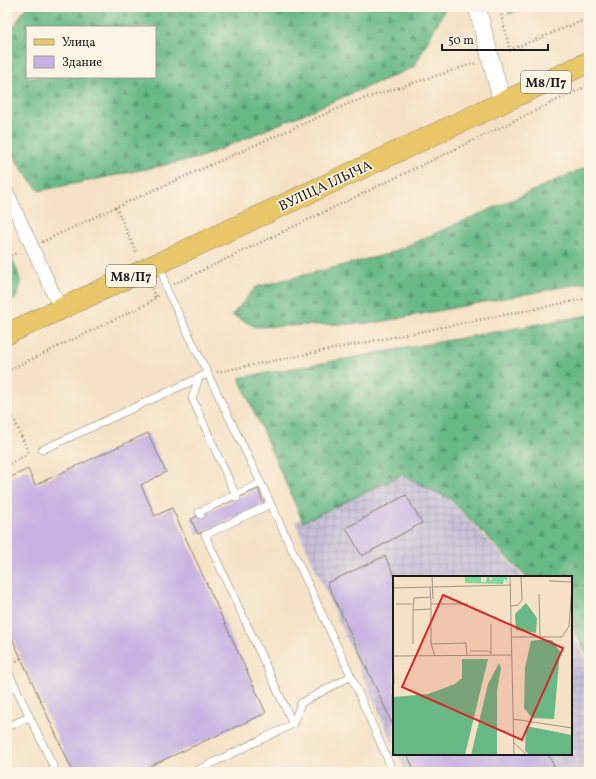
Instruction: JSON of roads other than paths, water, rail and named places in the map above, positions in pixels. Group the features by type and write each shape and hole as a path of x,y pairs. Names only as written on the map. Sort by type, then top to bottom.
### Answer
{"main road":[{"name":"ВУЛІЦА ІЛЬІЧА","path":"7,334 589,62"}],"street":[{"path":"477,7 502,102"},
{"path":"7,192 61,310"}],"lane":[{"path":"161,262 166,288 271,504 351,676 393,772"},
{"path":"42,450 207,374"},
{"path":"199,378 192,398 236,496"},
{"path":"201,515 199,512 212,508 251,490 261,483"},
{"path":"271,504 220,525 208,531 204,535 293,724"},
{"path":"7,669 56,772"},
{"path":"194,772 293,724 302,703 351,676"},
{"path":"7,727 29,717"}]}
